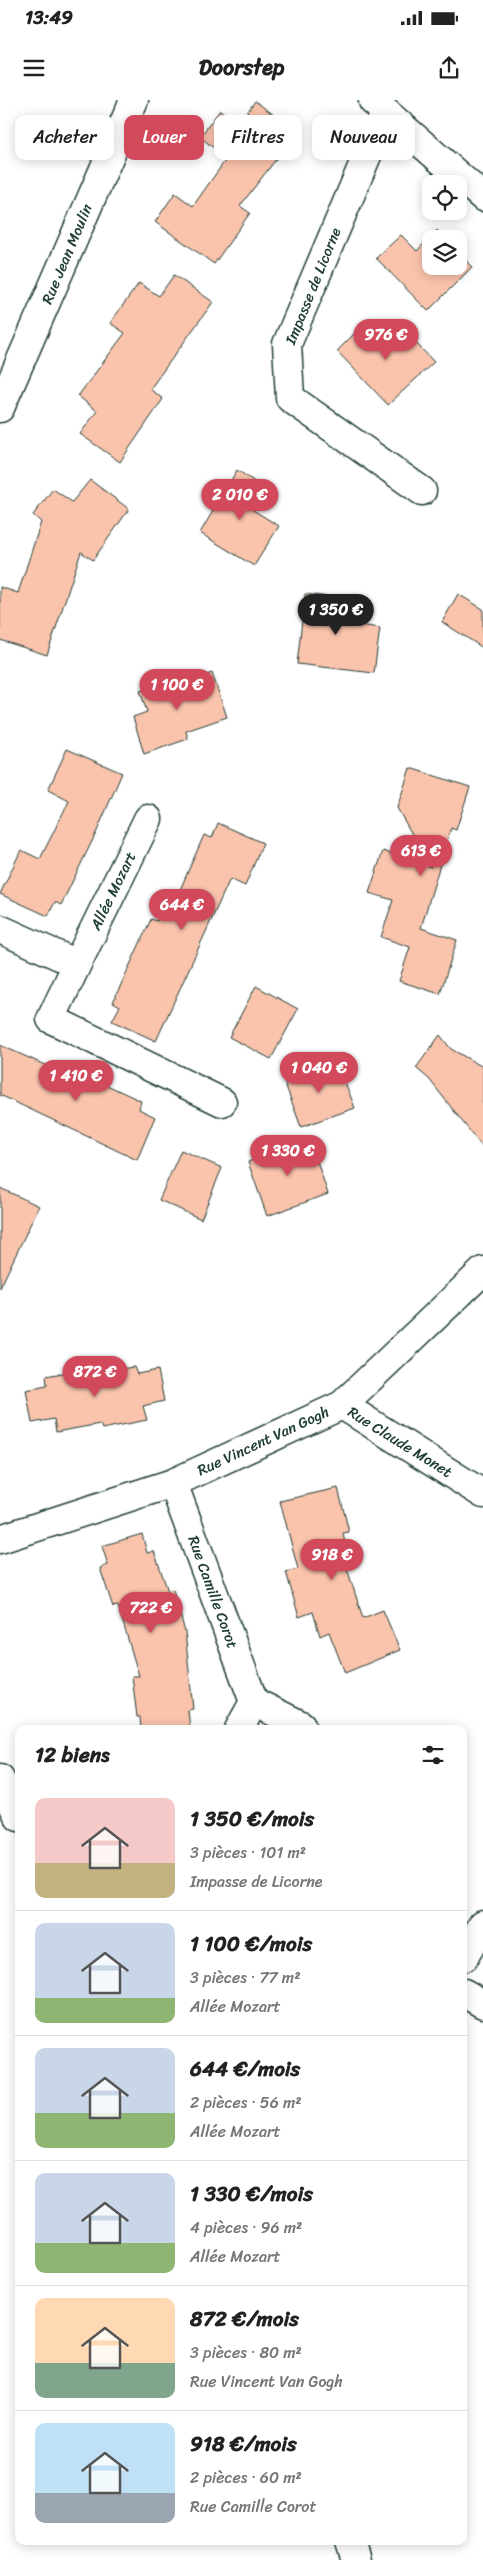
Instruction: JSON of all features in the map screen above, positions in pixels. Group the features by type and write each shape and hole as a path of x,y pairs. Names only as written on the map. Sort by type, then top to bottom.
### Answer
{"street":[{"name":"Rue Jean Moulin","path":"0,408 134,100"},
{"path":"379,106 483,197"},
{"name":"Impasse de Licorne","path":"379,106 287,344 290,398 422,491"},
{"name":"Allée Mozart","path":"148,819 51,1019 222,1102"},
{"path":"0,929 77,964"},
{"name":"Rue Vincent Van Gogh","path":"0,1539 172,1483 342,1405 483,1271"},
{"name":"Rue Claude Monet","path":"342,1405 483,1494"},
{"name":"Rue Camille Corot","path":"172,1483 254,1702"},
{"path":"241,1725 254,1702 300,1725"},
{"path":"0,1780 15,1809"},
{"path":"467,1951 483,1924"},
{"path":"467,1995 483,2004"},
{"path":"351,2545 356,2560"}],"building":[{"path":"255,101 274,115 245,115"},
{"path":"220,110 227,115 216,115"},
{"path":"214,118 214,148 204,140 204,132"},
{"path":"226,160 275,160 240,206 250,213 214,264 155,222 175,193 193,206"},
{"path":"401,235 417,251 422,246 422,275 464,275 428,311 376,258"},
{"path":"467,262 472,267 467,272"},
{"path":"174,275 213,302 150,389 163,399 120,462 80,434 97,411 78,396 125,333 110,323 139,283 159,296"},
{"path":"398,324 434,362 388,405 337,351 361,327 377,344"},
{"path":"237,470 264,488 253,510 279,526 254,566 200,533"},
{"path":"90,480 129,509 93,560 81,552 47,655 0,640 0,587 18,593 41,522 33,515 53,489 72,502"},
{"path":"305,594 355,600 353,624 380,628 374,673 297,664"},
{"path":"458,594 483,609 483,648 442,622"},
{"path":"212,673 227,717 186,731 188,739 144,754 133,717 147,712 140,691 185,676 187,682"},
{"path":"67,749 122,773 97,831 61,905 55,902 48,916 0,894 21,850 40,859 69,801 48,790"},
{"path":"410,768 470,787 456,830 451,828 421,928 457,940 440,994 399,981 410,947 381,937 393,900 369,893 383,851 431,867 397,808"},
{"path":"218,823 263,843 245,886 230,879 156,1041 112,1021 120,1006 113,1002 151,919 157,921 164,904 172,908 204,835 212,838"},
{"path":"256,986 298,1009 271,1059 229,1037"},
{"path":"440,1035 451,1049 483,1067 483,1148 429,1079 416,1068"},
{"path":"0,1045 56,1070 60,1063 141,1101 139,1109 155,1117 137,1160 0,1095"},
{"path":"337,1061 355,1108 301,1127 284,1081"},
{"path":"309,1137 328,1194 267,1216 248,1162"},
{"path":"181,1150 222,1168 201,1219 159,1200"},
{"path":"0,1188 39,1206 0,1288"},
{"path":"134,1367 137,1374 158,1370 164,1401 143,1406 147,1420 102,1429 100,1424 56,1432 54,1419 32,1423 26,1390 47,1386 46,1376 90,1368 91,1373"},
{"path":"338,1488 349,1532 343,1533 347,1554 343,1556 363,1618 383,1610 400,1650 345,1673 329,1632 320,1636 313,1612 299,1617 286,1572 298,1569 280,1501"},
{"path":"142,1534 147,1553 154,1551 168,1591 173,1589 185,1632 193,1709 188,1710 190,1725 141,1725 140,1717 137,1717 132,1676 139,1676 118,1606 113,1607 100,1568 108,1565 102,1546"}]}
